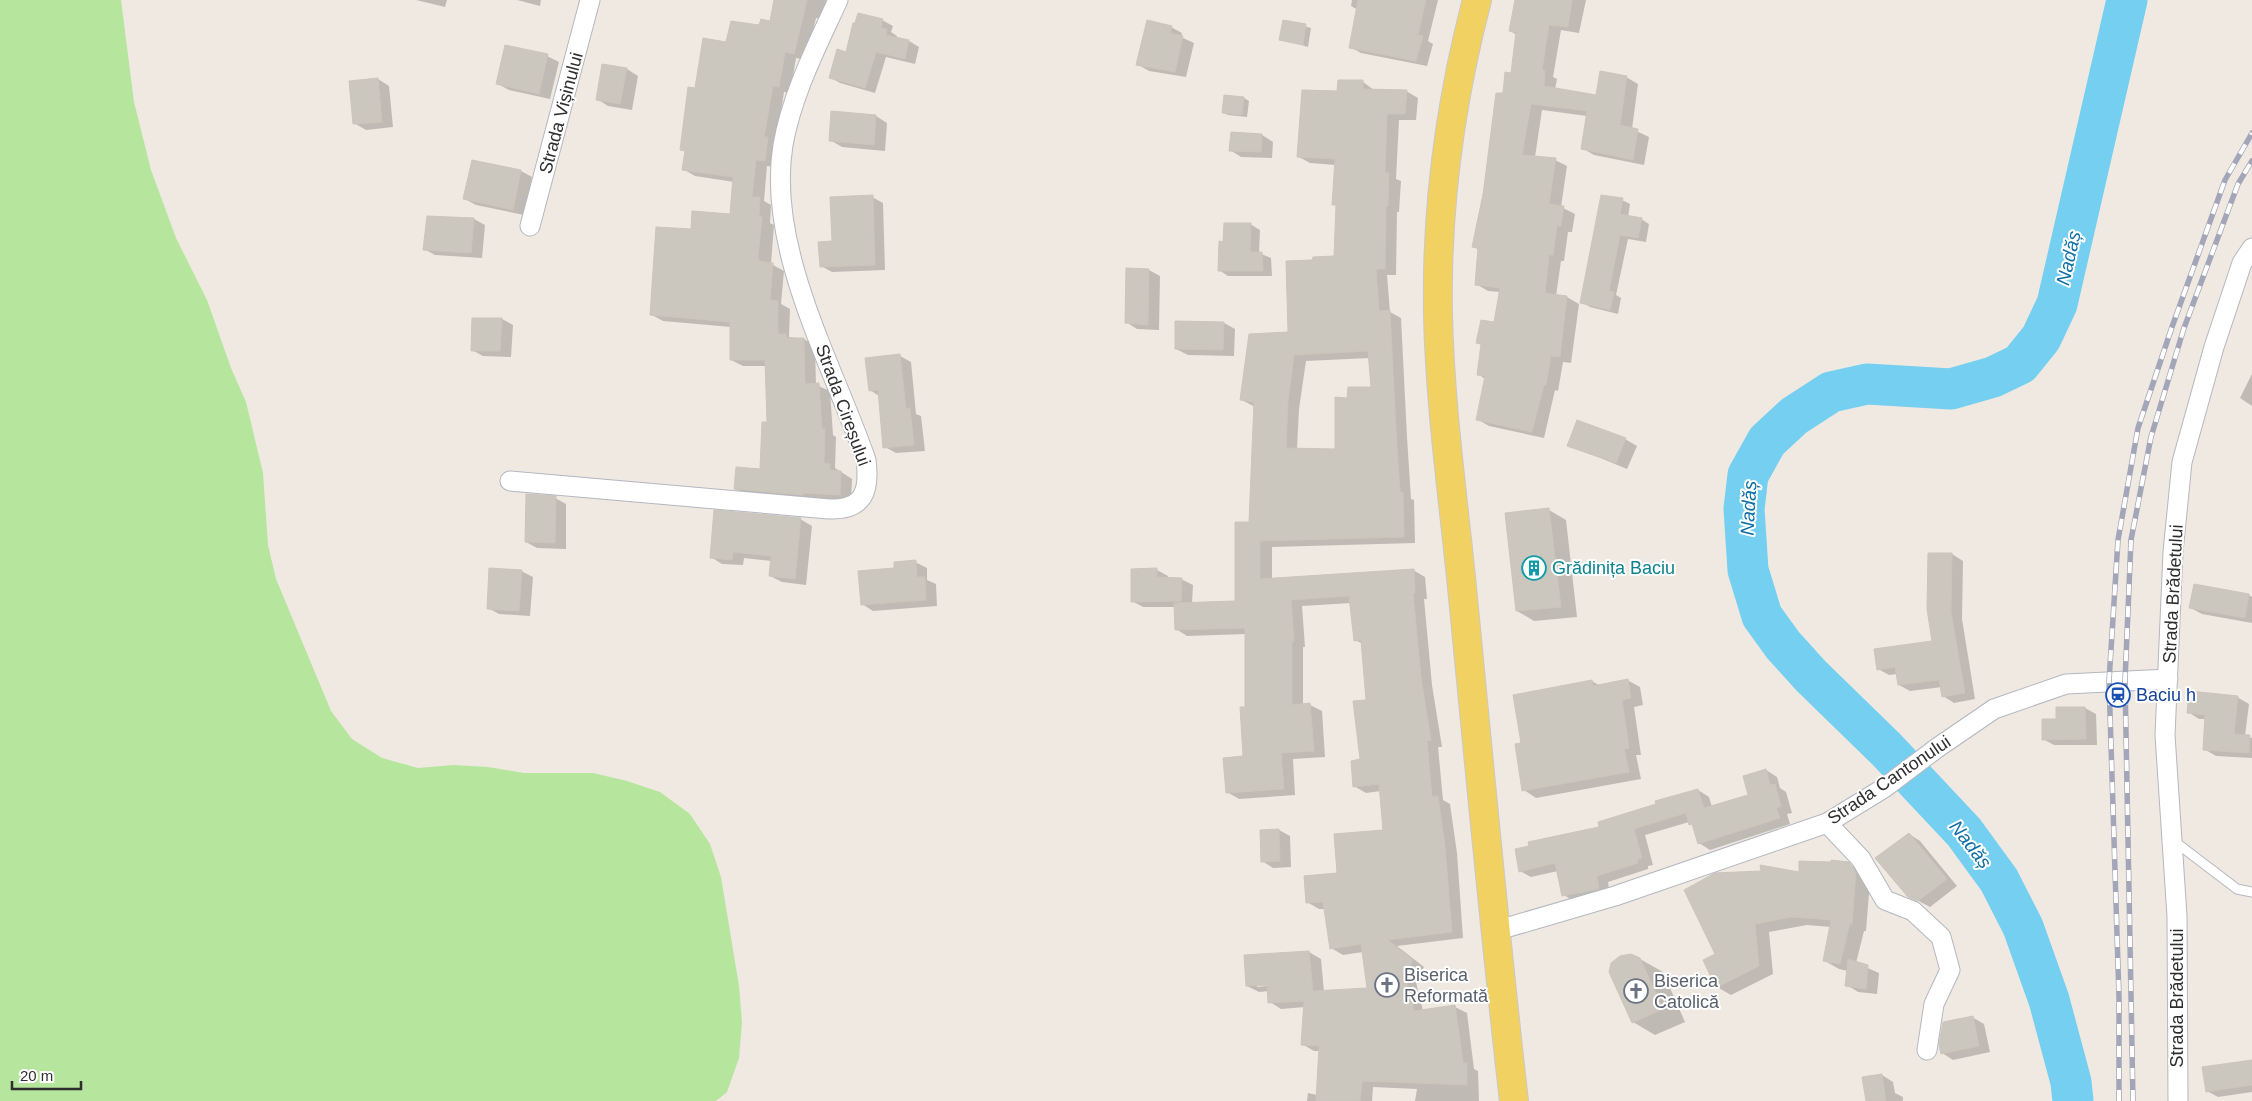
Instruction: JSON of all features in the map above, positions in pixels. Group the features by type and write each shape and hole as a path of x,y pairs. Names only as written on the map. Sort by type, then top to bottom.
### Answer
{"main road":[{"path":"1477,0 1462,58 1447,143 1439,231 1438,316 1446,427 1495,931 1514,1101"}],"street":[{"name":"Strada Vișinului","path":"530,226 590,0"},
{"name":"Strada Cireșului","path":"510,482 829,509 853,505 862,497 868,484 866,460 804,296 787,235 781,186 783,145 790,114 810,62 838,0"},
{"name":"Strada Brădetului","path":"2178,1101 2177,916 2165,735 2174,552 2182,462 2214,348 2242,263 2252,248"},
{"name":"Strada Cantonului","path":"1495,931 1615,896 1827,823 1884,788 1937,748 1994,709 2066,684 2168,679"},
{"path":"1827,823 1861,859 1885,900 1913,911 1941,937 1950,970 1934,1004 1927,1050"}],"lane":[{"path":"2173,841 2237,889 2252,892"}],"green space":[{"path":"0,0 121,0 134,102 151,170 176,238 207,300 231,368 246,402 263,473 268,545 276,579 331,711 352,739 382,758 418,768 453,765 488,767 524,773 593,773 627,781 660,792 690,814 710,844 721,877 739,986 742,1022 739,1058 727,1092 716,1101 0,1101"}],"building":[{"path":"774,0 807,0 794,54 785,52 779,87 773,86 764,137 768,137 765,161 756,160 752,197 760,197 759,217 762,217 758,257 759,261 773,263 770,300 778,301 778,334 786,334 786,338 804,338 805,384 819,383 822,429 825,429 824,463 830,464 830,470 841,471 840,495 803,493 803,495 734,489 736,467 760,469 762,422 767,422 765,360 730,360 730,322 650,315 656,227 691,229 692,211 730,214 733,177 682,170 685,151 680,150 688,87 695,88 703,38 726,42 731,21 759,25 761,19 770,21"},
{"path":"1358,0 1426,0 1418,35 1423,36 1416,61 1349,48"},
{"path":"1515,0 1572,0 1568,27 1549,25 1542,70 1545,71 1544,86 1596,95 1600,71 1627,76 1620,125 1638,129 1633,160 1581,149 1587,111 1531,104 1522,155 1556,158 1549,204 1564,206 1561,226 1557,226 1553,255 1549,255 1545,293 1567,296 1560,357 1551,356 1546,385 1544,385 1532,432 1476,420 1485,376 1477,375 1481,344 1476,343 1481,320 1494,322 1500,288 1475,285 1478,248 1472,247 1483,195 1496,93 1503,93 1505,72 1511,73 1516,32 1509,31"},
{"path":"858,13 883,19 881,28 887,29 886,35 909,40 905,59 876,52 865,88 829,78 837,49 846,52 853,23 855,23"},
{"path":"1147,20 1172,26 1170,33 1183,36 1175,72 1136,65"},
{"path":"1283,20 1306,24 1303,45 1279,40"},
{"path":"505,45 548,54 539,94 496,84"},
{"path":"602,64 627,68 620,104 596,100"},
{"path":"378,78 382,122 353,124 349,81"},
{"path":"1338,80 1363,80 1363,89 1407,90 1405,114 1387,114 1385,173 1389,173 1388,206 1386,206 1385,269 1376,269 1379,311 1390,310 1400,492 1403,492 1404,537 1260,541 1260,579 1414,569 1415,593 1413,593 1421,677 1431,740 1427,741 1432,797 1438,796 1445,846 1452,932 1388,940 1413,960 1405,975 1414,1011 1455,1005 1463,1063 1467,1063 1467,1085 1362,1081 1360,1101 1316,1101 1319,1046 1301,1045 1304,1001 1268,1003 1267,985 1246,986 1244,955 1309,951 1313,991 1367,988 1361,944 1330,949 1323,902 1306,903 1304,876 1337,873 1334,834 1383,830 1379,784 1353,787 1351,761 1360,759 1353,701 1366,700 1361,640 1354,641 1349,596 1291,600 1294,641 1292,641 1292,705 1310,703 1314,751 1281,753 1284,789 1226,793 1223,758 1243,756 1240,707 1245,707 1245,628 1175,630 1174,603 1235,601 1235,522 1249,522 1254,402 1240,400 1249,334 1288,332 1286,261 1312,260 1313,257 1334,256 1336,205 1332,205 1335,159 1297,157 1302,90 1337,91","holes":["1368,351 1371,387 1348,387 1347,398 1335,397 1335,449 1286,448 1288,402 1294,355"]},
{"path":"1224,95 1244,97 1242,115 1222,113"},
{"path":"831,111 876,115 874,145 829,141"},
{"path":"1231,132 1262,134 1261,152 1229,151"},
{"path":"472,160 521,170 513,210 463,199"},
{"path":"873,195 875,265 820,267 818,242 832,241 830,197"},
{"path":"1601,195 1623,198 1620,214 1642,218 1638,238 1620,235 1609,291 1614,292 1610,310 1580,303"},
{"path":"427,216 474,218 471,253 423,250"},
{"path":"1224,223 1251,223 1250,252 1262,252 1263,271 1218,271 1219,241 1223,242"},
{"path":"1126,268 1149,269 1148,325 1125,323"},
{"path":"472,318 502,318 500,351 471,351"},
{"path":"1175,321 1224,322 1223,350 1175,349"},
{"path":"900,354 906,409 910,408 914,445 883,448 878,390 869,391 865,358"},
{"path":"1577,420 1626,438 1616,463 1567,446"},
{"path":"526,494 556,496 555,543 525,542"},
{"name":"Grădinița Baciu","path":"1549,508 1561,607 1516,611 1505,513"},
{"path":"714,510 801,518 795,579 769,576 771,556 733,552 732,560 710,558"},
{"path":"1928,553 1952,553 1951,612 1965,693 1942,697 1939,680 1898,685 1895,667 1877,670 1874,649 1932,641 1927,609"},
{"path":"916,560 917,577 925,577 926,600 861,605 858,571 894,568 894,562"},
{"path":"489,568 522,570 519,611 487,609"},
{"path":"1157,568 1157,577 1182,578 1181,601 1131,602 1131,569"},
{"path":"2194,584 2249,594 2245,618 2189,608"},
{"path":"1628,679 1631,698 1622,700 1629,748 1624,749 1629,772 1522,791 1515,744 1521,743 1513,695 1592,680 1593,686"},
{"path":"2189,691 2238,696 2234,734 2250,735 2249,753 2203,750 2205,715 2187,713"},
{"path":"2056,707 2085,707 2086,739 2042,740 2042,719 2056,719"},
{"path":"1766,769 1770,785 1775,784 1781,806 1776,808 1780,818 1698,844 1692,824 1689,825 1686,813 1634,829 1642,858 1637,860 1638,863 1597,876 1599,889 1562,896 1555,863 1519,872 1515,849 1529,846 1528,842 1599,827 1598,822 1656,804 1655,801 1698,789 1704,808 1748,795 1743,776"},
{"path":"1279,829 1280,861 1261,862 1260,830"},
{"path":"1909,833 1947,879 1918,901 1908,897 1875,858"},
{"path":"1831,860 1849,862 1856,872 1852,924 1850,923 1840,964 1823,961 1831,920 1792,917 1755,924 1759,966 1716,988 1703,960 1715,954 1684,890 1715,873 1761,871 1760,865 1799,872 1799,861 1831,862"},
{"name":"Biserica Catolică","path":"1631,954 1640,958 1663,1009 1632,1023 1609,972 1611,963 1620,956"},
{"path":"1848,959 1868,965 1866,989 1845,986"},
{"path":"1973,1016 1979,1046 1941,1054 1939,1045 1943,1022"},
{"path":"2252,1060 2252,1085 2206,1092 2202,1067"},
{"path":"1882,1074 1886,1101 1866,1101 1862,1077"}],"waterway":[{"name":"Nadăș","path":"2073,1101 2071,1082 2049,1000 2023,927 1999,880 1964,832 1886,749 1811,676 1783,645 1762,616 1748,570 1744,509 1748,475 1767,441 1794,416 1831,392 1867,384 1951,389 1993,377 2020,364 2041,338 2057,304 2127,0"}],"railway":[{"path":"2119,1101 2119,997 2109,681 2118,540 2138,428 2225,180 2252,133"},
{"path":"2133,1101 2125,681 2131,540 2151,437 2184,328 2238,184 2252,161"}],"place":[{"name":"Grădinița Baciu","path":"1534,568"},
{"name":"Baciu h","path":"2118,695"},
{"name":"Biserica Reformată","path":"1387,985"},
{"name":"Biserica Catolică","path":"1636,991"}]}
